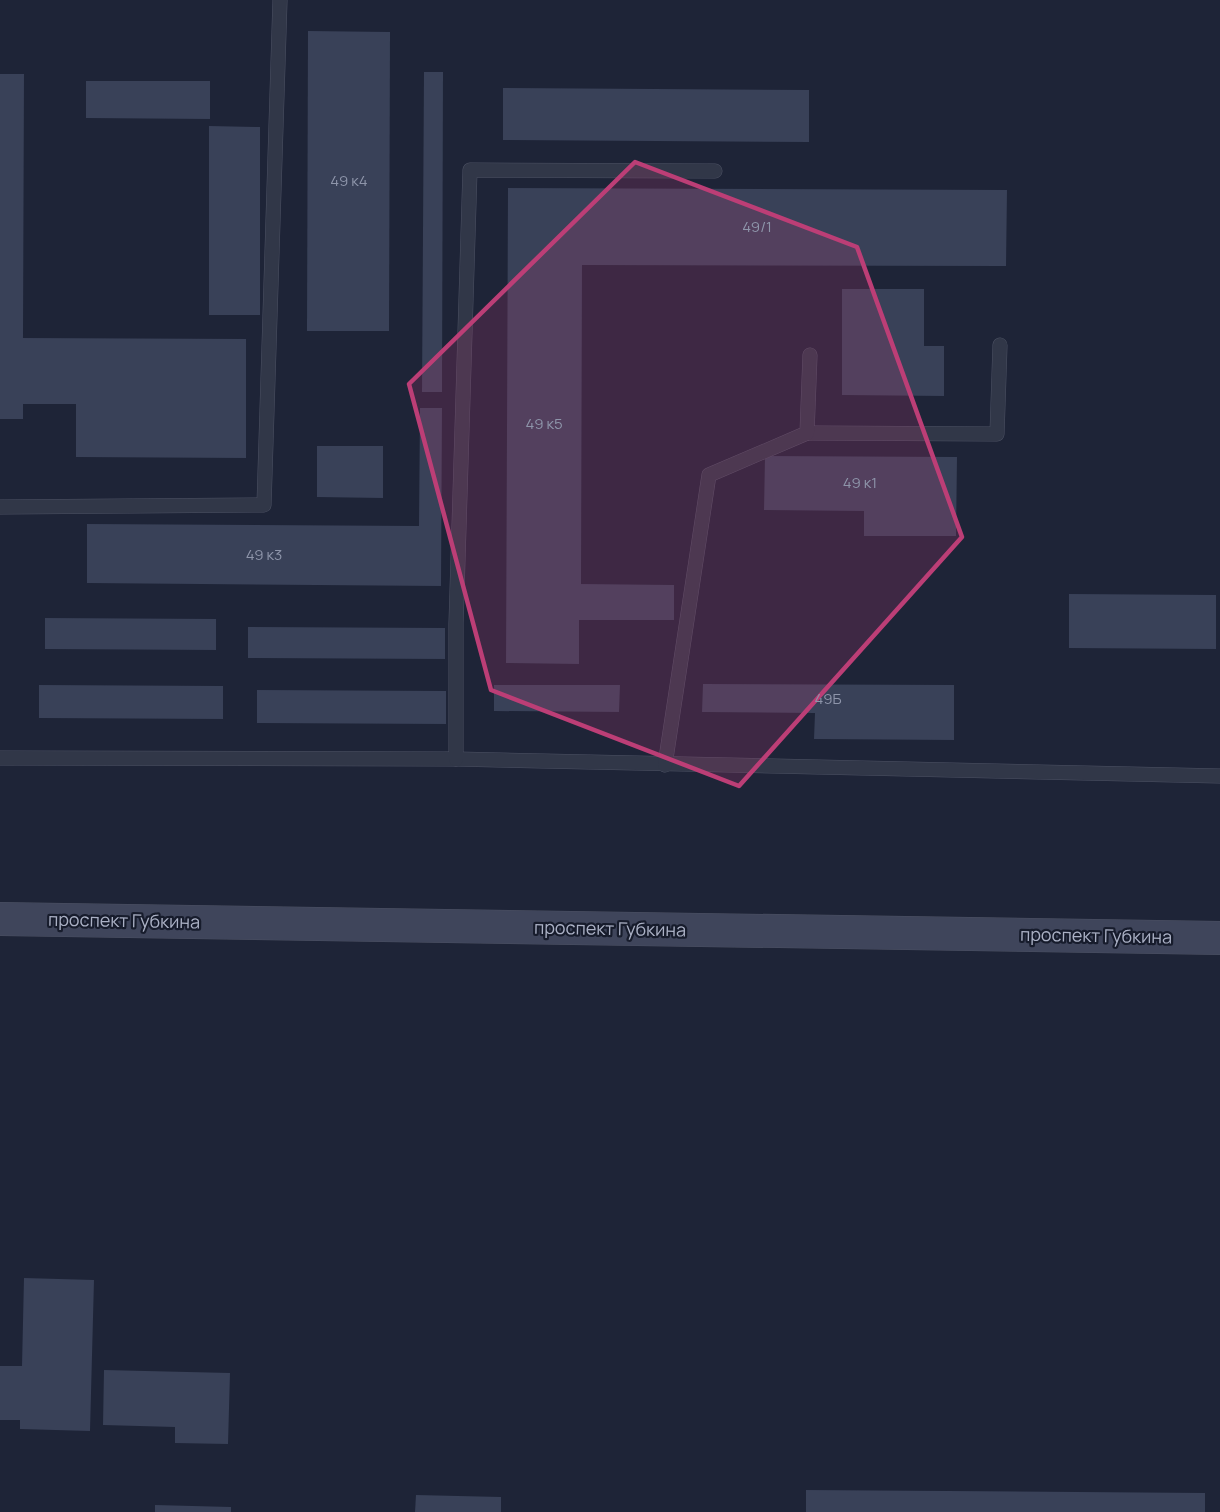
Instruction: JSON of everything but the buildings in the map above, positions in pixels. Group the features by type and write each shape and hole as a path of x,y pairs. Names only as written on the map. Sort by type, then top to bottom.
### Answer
{"street":[{"name":"проспект Губкина","path":"0,919 1220,938"}],"lane":[{"path":"0,507 264,505 280,0"},
{"path":"456,759 456,624 470,170 715,171"},
{"path":"665,765 709,475 807,433 998,434 1000,345"},
{"path":"807,433 810,355"},
{"path":"0,758 456,759 1220,776"}],"highlighted area":[{"path":"635,162 857,247 962,537 739,786 491,690 409,384"}]}
